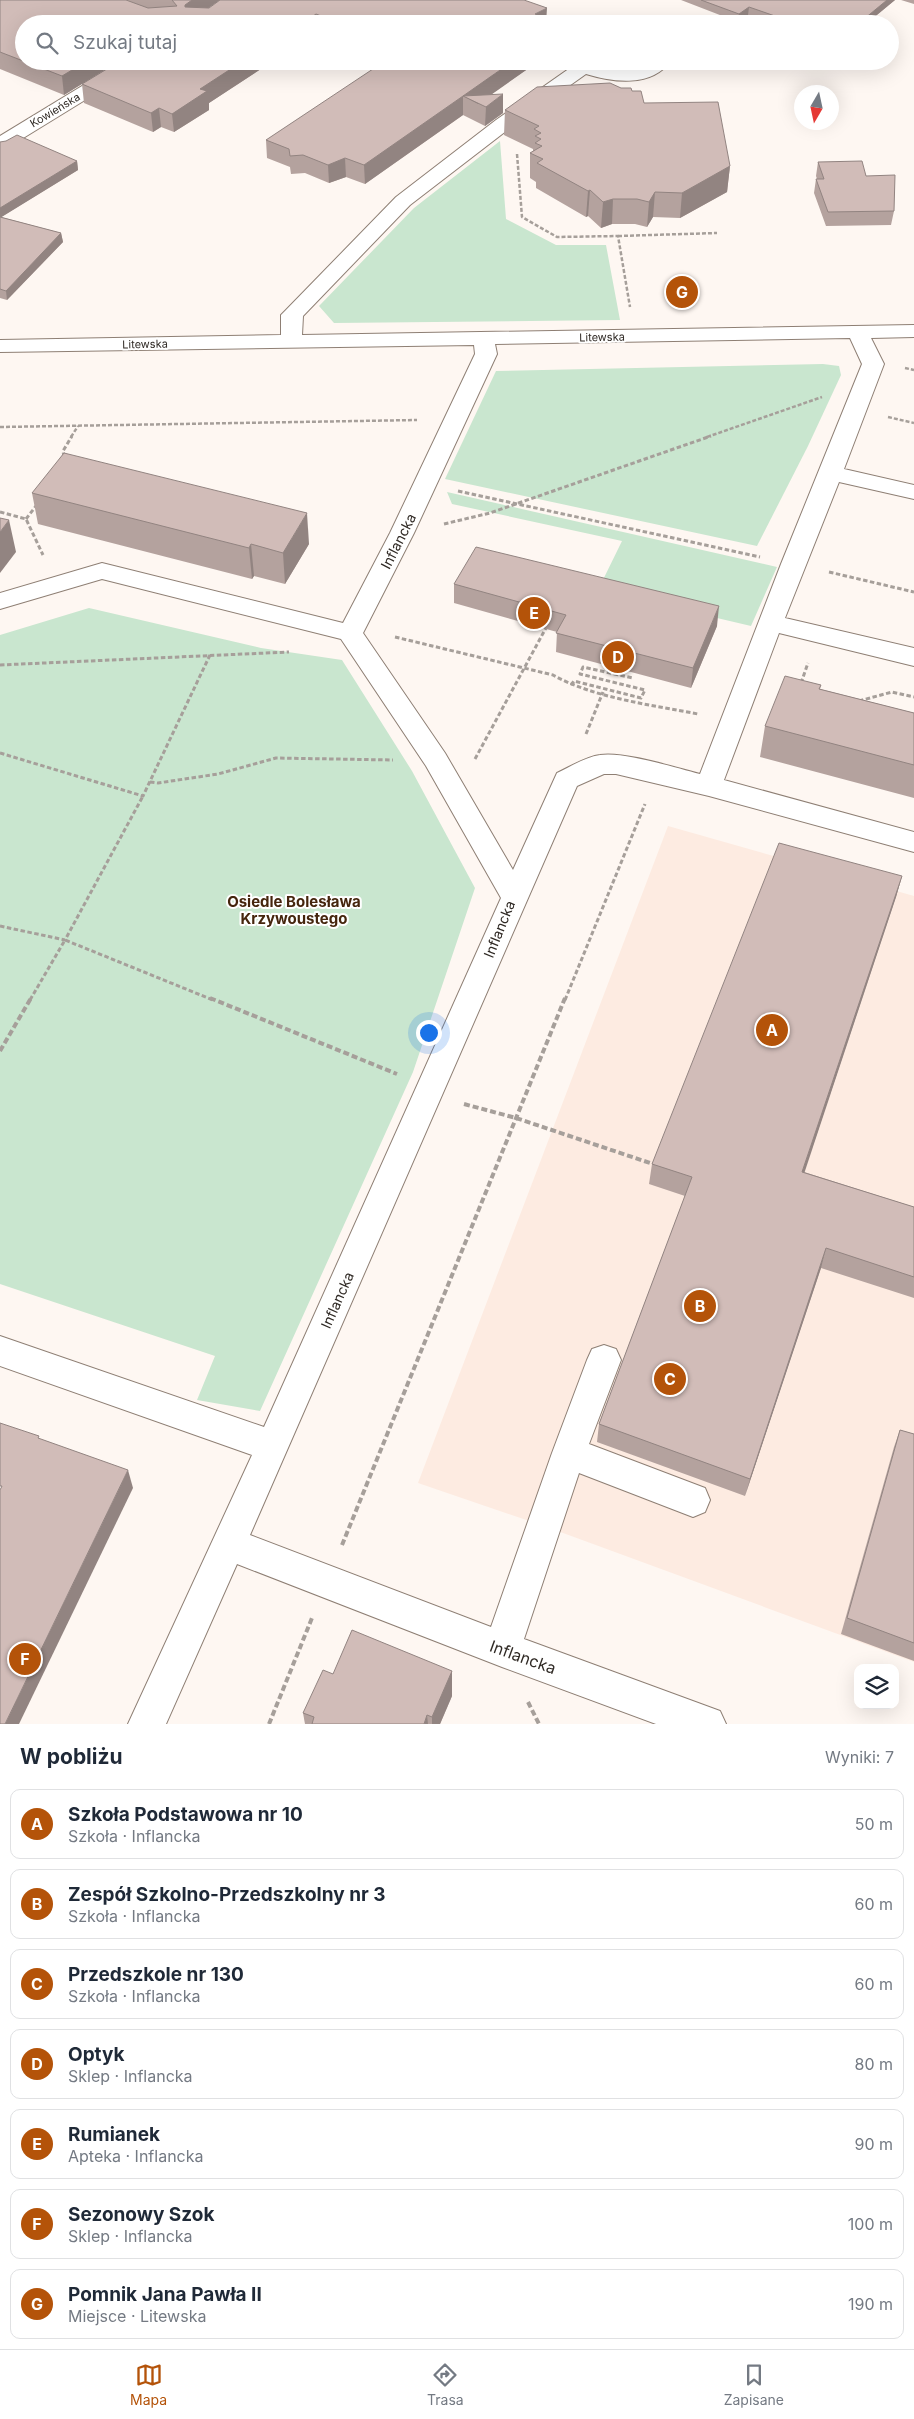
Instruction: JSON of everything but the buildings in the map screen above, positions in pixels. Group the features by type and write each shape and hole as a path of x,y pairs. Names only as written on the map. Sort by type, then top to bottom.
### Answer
{"street":[{"name":"Kowieńska","path":"0,144 121,70"},
{"path":"291,342 292,315 402,201 503,124 580,70"},
{"path":"597,70 604,75 632,76 650,70"},
{"name":"Litewska","path":"0,346 914,331"},
{"path":"709,786 793,564 832,473 874,364 857,332"},
{"name":"Inflancka","path":"147,1724 273,1446 515,898 436,760 354,638 486,354 484,339"},
{"path":"832,473 914,492"},
{"path":"0,602 102,571 354,638"},
{"path":"771,623 914,657"},
{"path":"515,898 566,780 602,764 616,764 658,773 914,842"},
{"path":"0,1351 273,1446"},
{"path":"502,1649 569,1453 604,1360"},
{"path":"569,1453 693,1500"},
{"name":"Inflancka","path":"229,1544 502,1649 707,1724"}],"path":[{"path":"517,148 522,216 557,237 717,233"},
{"path":"618,236 631,313"},
{"path":"402,534 490,513 842,390 863,394"},
{"path":"0,427 456,419"},
{"path":"64,461 63,451 78,426"},
{"path":"425,484 914,592"},
{"path":"26,519 37,505"},
{"path":"0,512 26,519 57,584"},
{"path":"150,782 158,783 218,774 276,758 475,759 550,619"},
{"path":"354,638 386,634 553,675 571,685 650,706 700,714"},
{"path":"746,688 795,700 819,634"},
{"path":"0,665 295,652"},
{"path":"0,1051 64,940 143,796 210,655"},
{"path":"571,685 574,681 641,698 645,690 580,674 583,667 632,680 633,678"},
{"path":"858,701 892,692 914,697"},
{"path":"0,753 143,796"},
{"path":"269,1724 658,773"},
{"path":"0,926 64,940 400,1075"},
{"path":"455,1101 516,1118 656,1165"}],"shaded area":[{"path":"668,826 914,896 914,1662 544,1526 418,1483"}],"green space":[{"path":"500,141 506,219 556,245 606,245 620,320 334,323 319,306 414,208"},
{"path":"823,364 839,366 841,375 808,446 757,546 445,479 496,371"},
{"path":"447,492 777,567 751,626 598,590 622,541 452,504"},
{"path":"89,608 261,648 342,660 412,771 475,888 413,1072 260,1411 197,1400 215,1356 0,1284 0,635"}],"place":[{"name":"Pomnik Jana Pawła II","path":"682,292"},
{"name":"Rumianek","path":"534,613"},
{"name":"Optyk","path":"618,657"},
{"name":"Szkoła Podstawowa nr 10","path":"772,1030"},
{"name":"Zespół Szkolno-Przedszkolny nr 3","path":"700,1306"},
{"name":"Przedszkole nr 130","path":"670,1379"},
{"name":"Sezonowy Szok","path":"25,1659"}],"district":[{"name":"Osiedle Bolesława Krzywoustego","path":"294,910"}]}
